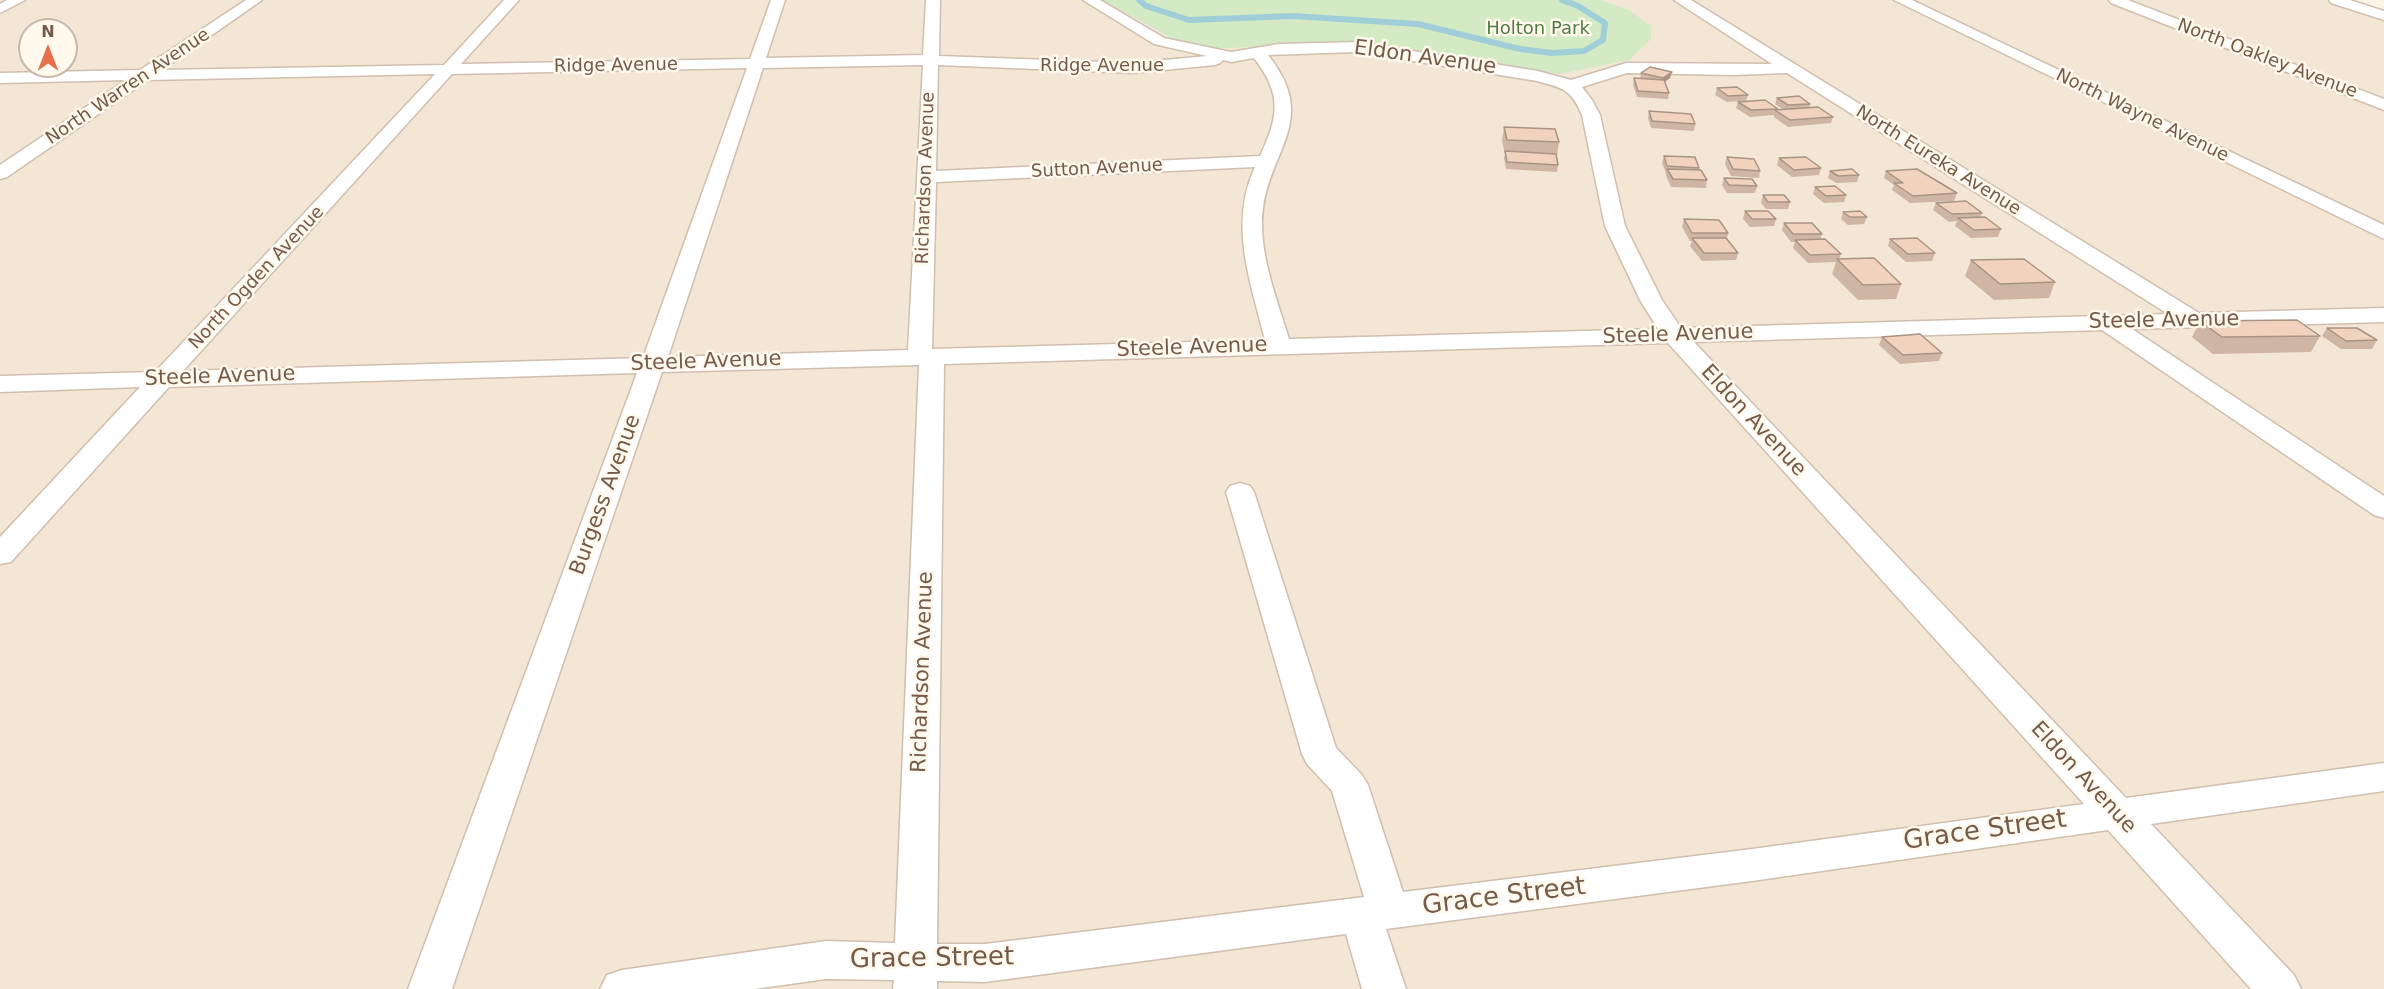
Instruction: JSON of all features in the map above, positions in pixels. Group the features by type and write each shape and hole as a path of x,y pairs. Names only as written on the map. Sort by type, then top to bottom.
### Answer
{"street":[{"path":"0,9 18,0"},
{"name":"North Warren Avenue","path":"0,173 255,0"},
{"name":"North Ogden Avenue","path":"0,555 512,0"},
{"name":"Burgess Avenue","path":"430,989 652,364 778,0"},
{"name":"Richardson Avenue","path":"915,974 926,356 926,177 933,0"},
{"name":"Eldon Avenue","path":"1090,0 1159,41 1231,57 1330,46 1383,49 1498,68 1570,85 1584,100 1591,115 1615,226 1651,300 1674,335 2279,989"},
{"name":"North Eureka Avenue","path":"1681,0 2195,321"},
{"name":"North Wayne Avenue","path":"1900,0 2384,232"},
{"name":"North Oakley Avenue","path":"2116,0 2384,105"},
{"path":"2336,0 2384,16"},
{"path":"1103,68 1144,53 1159,41"},
{"path":"1258,53 1276,78 1283,93 1285,111 1283,127 1257,185 1252,229 1279,346"},
{"name":"Ridge Avenue","path":"0,78 930,60 1103,68 1165,67 1231,57"},
{"path":"1570,85 1626,68 1733,70 1788,68"},
{"name":"Sutton Avenue","path":"926,177 1268,160"},
{"name":"Steele Avenue","path":"0,384 2384,315"},
{"path":"2107,323 2384,510"},
{"path":"1240,492 1320,754 1349,785 1375,913 1384,989"},
{"name":"Grace Street","path":"622,989 826,960 915,974 985,963 1752,865 2384,777"}],"shaded area":[{"path":"0,0 1101,0 1181,43 1210,49 1363,42 1560,73 1629,60 1629,10 1602,0 2352,0 2384,10 2384,989 0,989"}],"green space":[{"name":"Holton Park","path":"1101,0 1602,0 1629,10 1651,26 1651,39 1629,60 1560,74 1363,42 1210,49 1181,43"}],"building":[{"path":"1650,67 1672,72 1663,78 1641,73"},
{"path":"1634,78 1664,80 1669,93 1638,91"},
{"path":"1737,87 1748,95 1728,96 1717,88"},
{"path":"1799,96 1810,104 1788,105 1777,98"},
{"path":"1765,100 1778,109 1751,110 1738,102"},
{"path":"1818,107 1833,117 1790,120 1775,110"},
{"path":"1649,111 1691,114 1695,124 1652,121"},
{"path":"1504,127 1555,129 1559,142 1507,140"},
{"path":"1505,151 1556,154 1558,165 1507,162"},
{"path":"1664,156 1695,157 1699,168 1667,166"},
{"path":"1727,157 1754,159 1760,171 1733,169"},
{"path":"1806,157 1821,168 1794,170 1779,158"},
{"path":"1667,169 1701,170 1707,180 1673,179"},
{"path":"1852,169 1859,175 1838,176 1830,171"},
{"path":"1917,169 1957,193 1913,196 1894,183 1903,183 1886,171"},
{"path":"1724,178 1752,179 1757,186 1729,185"},
{"path":"1835,186 1846,195 1826,196 1815,187"},
{"path":"1763,195 1784,195 1790,202 1768,202"},
{"path":"1966,201 1982,213 1952,214 1936,203"},
{"path":"1745,211 1768,211 1776,219 1752,219"},
{"path":"1860,211 1867,217 1850,217 1843,212"},
{"path":"1985,217 2001,229 1974,230 1958,218"},
{"path":"1684,219 1719,220 1728,233 1692,233"},
{"path":"1784,223 1812,223 1822,234 1793,234"},
{"path":"1692,238 1726,238 1738,253 1704,253"},
{"path":"1917,238 1935,253 1908,254 1890,239"},
{"path":"1825,239 1841,254 1810,255 1795,240"},
{"path":"1874,258 1901,284 1863,285 1837,259"},
{"path":"2024,259 2055,282 2000,284 1971,260"},
{"path":"2297,320 2320,336 2222,337 2200,321"},
{"path":"2327,328 2357,328 2377,340 2346,341"},
{"path":"1920,334 1942,353 1903,355 1882,337"}],"waterway":[{"path":"1139,0 1146,6 1189,20 1293,16 1418,24 1520,49 1552,53 1584,51 1603,40 1605,23 1578,6 1562,0"}]}
